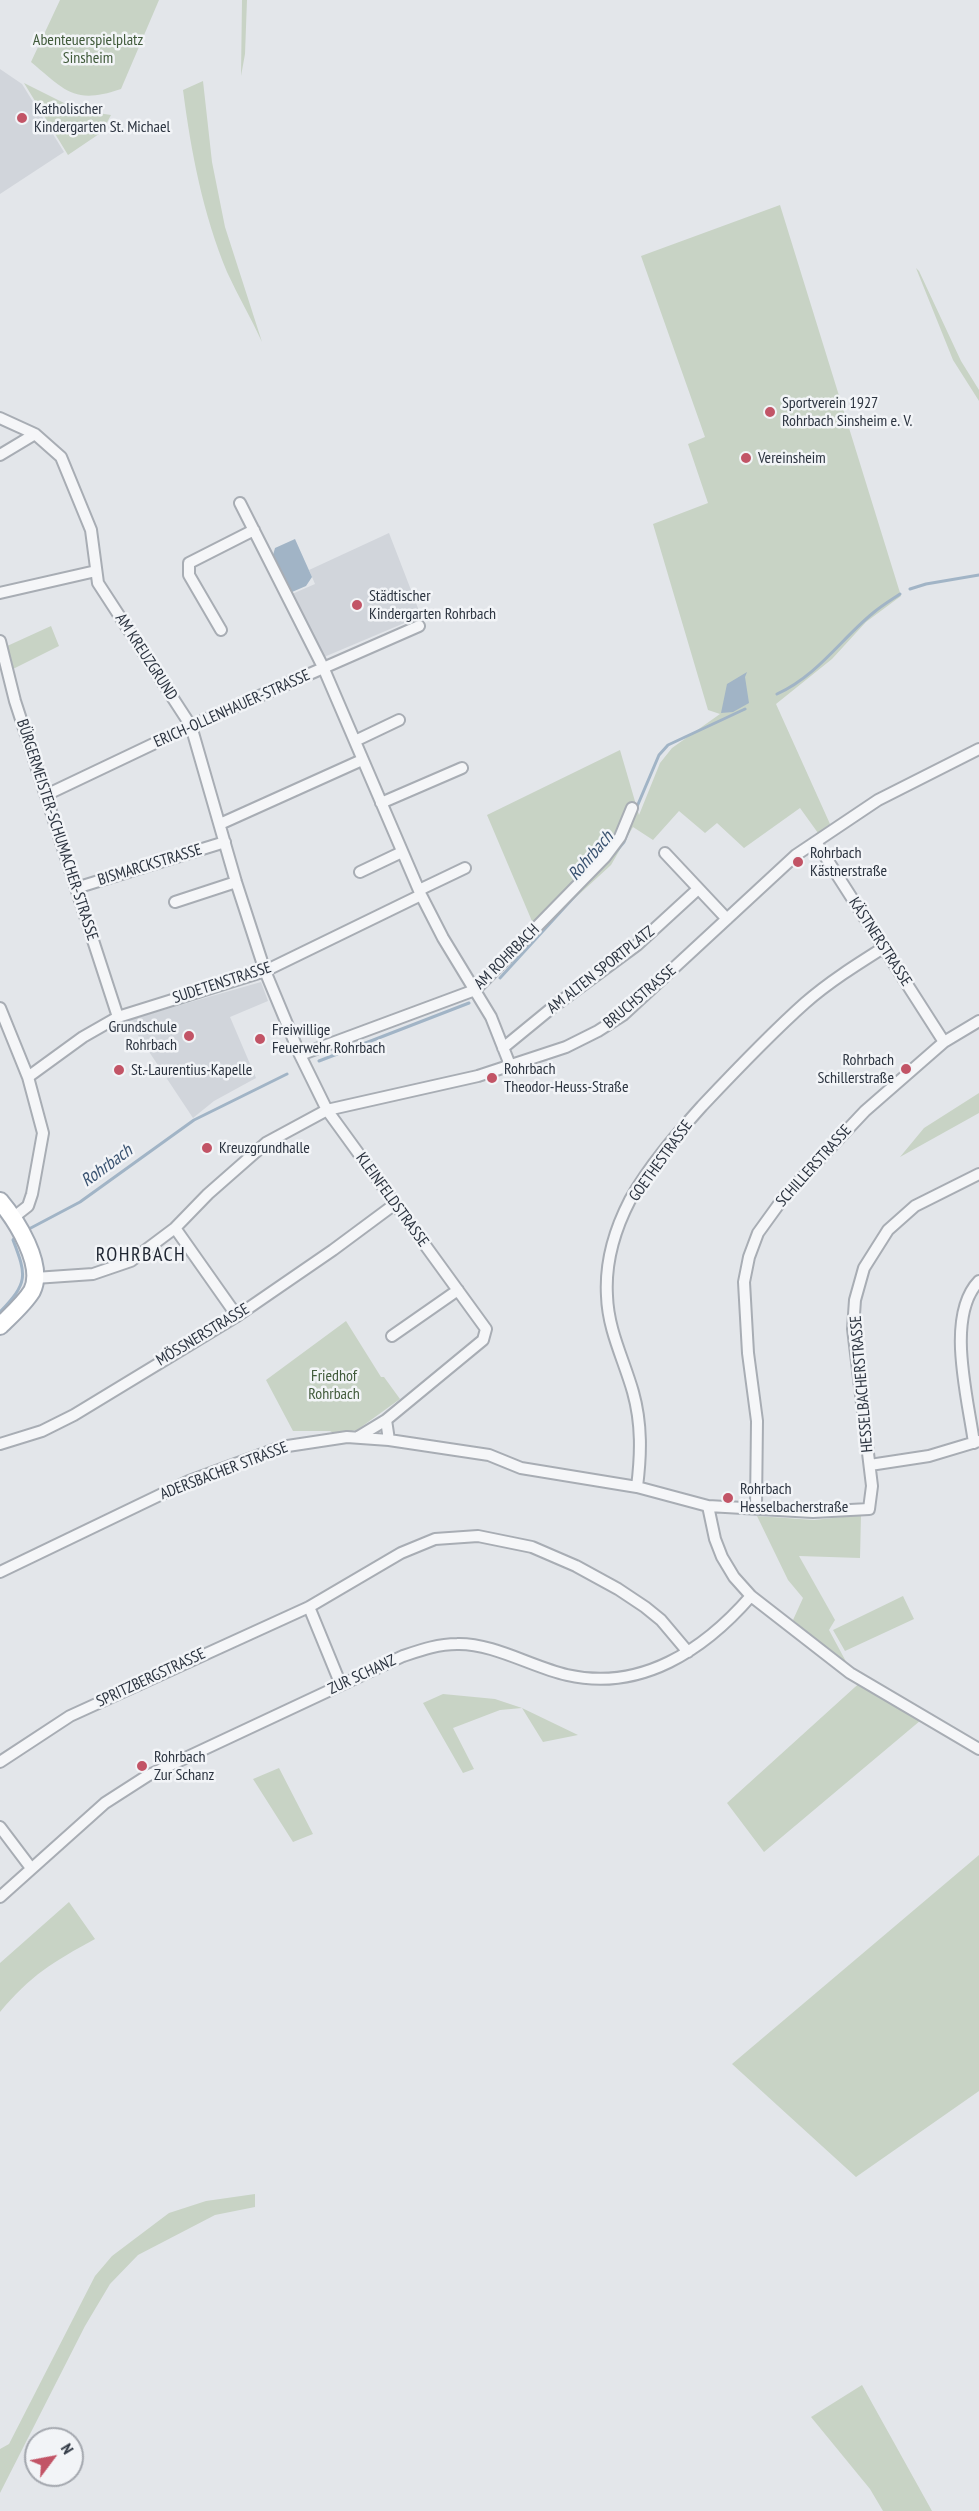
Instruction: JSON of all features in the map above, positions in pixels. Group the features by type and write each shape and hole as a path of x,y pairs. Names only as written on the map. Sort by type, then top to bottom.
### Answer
{"main road":[{"path":"0,1201 20,1228 34,1265 35,1278 31,1292 0,1326"}],"street":[{"name":"AM KREUZGRUND","path":"0,418 35,434 61,457 91,530 98,583 191,726 236,882 265,971 300,1056 327,1110"},
{"path":"0,455 35,434"},
{"path":"240,503 323,667 420,893 443,938 491,1017 510,1065"},
{"path":"221,630 189,575 189,563 254,530"},
{"path":"0,593 96,571"},
{"name":"ERICH-OLLENHAUER-STRASSE","path":"46,795 191,726 419,626"},
{"name":"BÜRGERMEISTER-SCHUMACHER-STRASSE","path":"0,641 15,701 118,1017"},
{"path":"355,741 399,720"},
{"name":"BRUCHSTRASSE","path":"35,1278 82,1275 114,1268 131,1261 175,1228 208,1194 266,1143 327,1110 381,1096 432,1088 566,1047 598,1031 623,1015 773,875 816,842 878,800 979,749"},
{"path":"220,824 362,760"},
{"path":"381,803 462,768"},
{"name":"AM ROHRBACH","path":"300,1056 475,990 605,857 620,837 632,808"},
{"name":"BISMARCKSTRASSE","path":"76,888 225,842"},
{"name":"KÄSTNERSTRASSE","path":"816,842 944,1042"},
{"path":"360,872 402,852"},
{"path":"665,853 727,919"},
{"name":"SUDETENSTRASSE","path":"28,1077 83,1037 118,1017 265,971 465,868"},
{"path":"175,902 236,882"},
{"name":"AM ALTEN SPORTPLATZ","path":"503,1048 553,1007 623,956 698,889"},
{"name":"GOETHESTRASSE","path":"638,1487 641,1449 638,1422 633,1393 613,1334 607,1297 608,1267 616,1233 629,1202 676,1136 732,1074 806,1003 883,948"},
{"path":"0,1008 28,1077 44,1133 32,1194 20,1228"},
{"name":"SCHILLERSTRASSE","path":"756,1507 757,1420 748,1353 744,1282 749,1257 758,1233 784,1197 857,1120 944,1042 979,1021"},
{"name":"KLEINFELDSTRASSE","path":"327,1110 486,1329 483,1340 386,1420 358,1437"},
{"name":"HESSELBACHERSTRASSE","path":"869,1509 872,1486 853,1329 856,1298 864,1268 888,1230 915,1206 979,1173"},
{"name":"MÖSSNERSTRASSE","path":"0,1444 42,1431 74,1415 237,1316 395,1204"},
{"path":"175,1228 237,1316"},
{"path":"870,1466 929,1456 976,1442 961,1350 960,1327 970,1291 979,1281"},
{"path":"392,1336 458,1290"},
{"path":"386,1420 388,1440"},
{"name":"ADERSBACHER STRASSE","path":"0,1572 189,1481 281,1448 358,1437 489,1455 521,1468 638,1487 708,1506 813,1512 869,1509"},
{"path":"708,1506 715,1539 722,1557 751,1596 850,1673 979,1749"},
{"name":"SPRITZBERGSTRASSE","path":"0,1762 70,1716 309,1607 401,1553 435,1539 478,1536 532,1547 588,1572 645,1607 661,1620 688,1652"},
{"name":"ZUR SCHANZ","path":"0,1897 105,1803 147,1776 403,1656 432,1647 457,1643 474,1645 591,1680 631,1678 665,1665 688,1652 713,1634 751,1596"},
{"path":"309,1607 341,1685"},
{"path":"0,1827 31,1868"}],"shaded area":[{"name":"Katholischer Kindergarten St. Michael","path":"0,69 22,84 64,152 0,194"},
{"name":"Städtischer Kindergarten Rohrbach","path":"389,533 421,616 324,657 292,594 315,584 309,570"},
{"name":"Grundschule Rohrbach","path":"261,982 268,1001 230,1017 256,1078 214,1101 193,1118 128,1020"}],"green space":[{"name":"Abenteuerspielplatz Sinsheim","path":"60,0 159,0 121,89 92,96 81,95 62,88 31,62"},
{"path":"242,0 247,0 245,54 241,76"},
{"path":"203,81 212,162 225,227 262,342 227,272 211,228 199,182 183,90"},
{"path":"24,83 78,110 111,115 102,132 68,155"},
{"path":"780,205 901,596 866,622 832,659 776,704 830,824 818,833 800,808 744,848 717,823 705,833 679,811 653,840 633,827 611,865 537,933 487,815 620,750 639,815 660,763 672,748 720,714 708,710 653,524 708,503 688,444 705,437 641,256"},
{"path":"916,268 961,361 979,390 979,401 953,360"},
{"path":"51,626 59,646 13,669 5,647"},
{"path":"979,1093 979,1113 900,1157 924,1128"},
{"name":"Friedhof Rohrbach","path":"346,1321 381,1377 384,1377 400,1399 357,1430 335,1434 330,1431 293,1431 266,1380"},
{"path":"861,1515 860,1558 799,1556 835,1620 829,1630 850,1669 793,1620 803,1598 788,1580 757,1516 814,1520"},
{"path":"903,1596 914,1619 845,1651 833,1630"},
{"path":"865,1678 927,1715 764,1852 727,1803"},
{"path":"443,1694 495,1699 522,1708 500,1710 453,1728 474,1769 463,1773 423,1703"},
{"path":"522,1708 578,1735 543,1742"},
{"path":"279,1768 313,1834 293,1842 253,1779"},
{"path":"979,1855 979,2091 856,2177 732,2064"},
{"path":"69,1902 95,1939 43,1970 0,2012 0,1963"},
{"path":"255,2194 255,2207 215,2215 138,2255 110,2284 85,2326 34,2427 24,2427 24,2446 0,2493 0,2449 9,2444 95,2276 112,2256 169,2213 206,2201"},
{"path":"862,2385 932,2511 883,2511 870,2489 811,2417"}],"water":[{"path":"295,539 312,577 306,586 292,592 273,555 275,548"},
{"path":"747,672 745,677 749,703 733,712 721,713 727,684"}],"waterway":[{"name":"Rohrbach","path":"910,589 979,575"},
{"name":"Rohrbach","path":"777,694 805,677 861,623 900,594"},
{"name":"Rohrbach","path":"636,809 659,755 668,745 745,709"},
{"name":"Rohrbach","path":"614,854 624,842 629,829"},
{"name":"Rohrbach","path":"500,978 585,885"},
{"name":"Rohrbach","path":"319,1061 469,1003"},
{"name":"Rohrbach","path":"27,1230 80,1202 194,1120 287,1074"},
{"name":"Rohrbach","path":"0,1312 16,1294 22,1279 21,1262 13,1240 16,1236"}],"place":[{"name":"Katholischer Kindergarten St. Michael","path":"22,118"},
{"name":"Sportverein 1927 Rohrbach Sinsheim e. V.","path":"770,412"},
{"name":"Vereinsheim","path":"746,458"},
{"name":"Städtischer Kindergarten Rohrbach","path":"357,605"},
{"name":"Rohrbach Kästnerstraße","path":"798,862"},
{"name":"Grundschule Rohrbach","path":"189,1036"},
{"name":"Freiwillige Feuerwehr Rohrbach","path":"260,1039"},
{"name":"Rohrbach Schillerstraße","path":"906,1069"},
{"name":"St.-Laurentius-Kapelle","path":"119,1070"},
{"name":"Rohrbach Theodor-Heuss-Straße","path":"492,1078"},
{"name":"Kreuzgrundhalle","path":"207,1148"},
{"name":"Rohrbach Hesselbacherstraße","path":"728,1498"},
{"name":"Rohrbach Zur Schanz","path":"142,1766"}],"district":[{"name":"ROHRBACH","path":"141,1255"}]}
